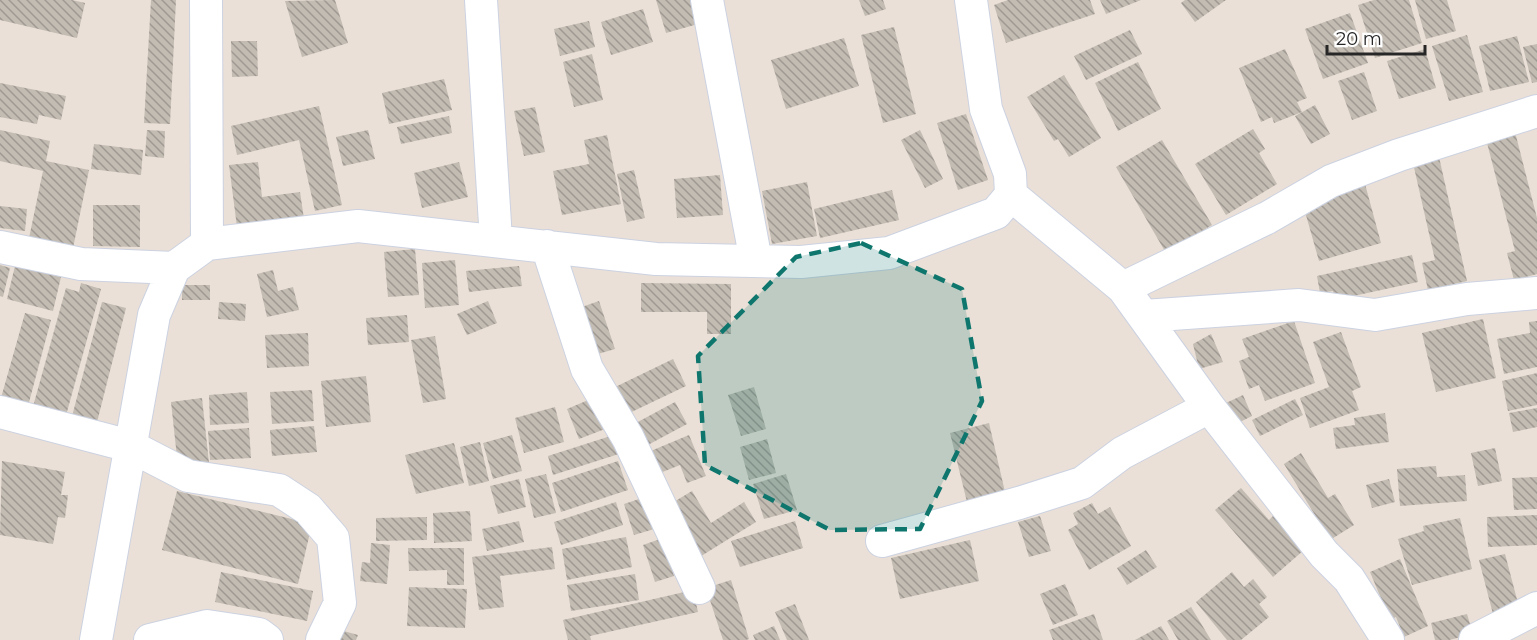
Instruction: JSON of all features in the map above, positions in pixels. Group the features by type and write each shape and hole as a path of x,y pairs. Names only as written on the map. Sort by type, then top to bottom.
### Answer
{"street":[{"path":"206,0 207,244"},
{"path":"481,0 496,240"},
{"path":"707,0 756,261"},
{"path":"96,640 153,315 174,268 207,244 358,226 656,259 801,262 889,253 996,213 1011,195 1011,174 986,109 971,0"},
{"path":"1123,288 1267,218 1331,181 1399,155 1537,111"},
{"path":"1011,195 1123,288 1209,407 1324,554 1349,579 1388,640"},
{"path":"547,246 587,369 628,438 699,588"},
{"path":"0,247 81,264 174,268"},
{"path":"1144,316 1299,306 1374,315 1467,298 1537,294"},
{"path":"882,541 1082,483 1122,453 1209,407"},
{"path":"0,412 130,446 188,476 279,490 308,509 333,538 340,603 322,640"},
{"path":"1475,640 1537,608"},
{"path":"150,640 207,626 259,634 267,640"}],"highlighted area":[{"path":"861,243 962,289 982,401 920,529 830,530 705,465 698,356 796,257"}],"building":[{"path":"0,0 72,0 85,3 77,38 0,20"},
{"path":"151,0 176,0 170,124 144,123"},
{"path":"335,0 348,43 302,57 285,1"},
{"path":"656,0 706,0 712,20 666,33"},
{"path":"859,0 883,0 886,9 865,16"},
{"path":"1008,0 1090,0 1095,14 1006,43 994,5"},
{"path":"1100,0 1141,0 1106,14"},
{"path":"1185,0 1226,0 1195,22 1181,3"},
{"path":"1374,0 1409,0 1422,43 1375,58 1358,5"},
{"path":"1415,0 1447,0 1456,31 1426,39"},
{"path":"643,9 653,42 611,55 601,22"},
{"path":"1350,13 1368,63 1323,79 1305,29"},
{"path":"589,21 595,47 560,56 554,29"},
{"path":"894,27 916,114 883,123 861,35"},
{"path":"1130,30 1142,54 1086,80 1074,56"},
{"path":"1467,35 1483,92 1449,101 1432,46"},
{"path":"1517,36 1529,82 1490,91 1479,46"},
{"path":"844,38 859,86 786,109 771,60"},
{"path":"231,41 257,41 258,76 232,77"},
{"path":"1537,44 1537,82 1532,83 1523,47"},
{"path":"1285,49 1307,98 1297,102 1302,112 1274,123 1272,117 1261,122 1239,68"},
{"path":"1425,49 1436,88 1399,99 1387,61"},
{"path":"592,54 603,100 574,107 563,62"},
{"path":"1138,62 1161,109 1118,131 1095,83"},
{"path":"1364,72 1377,111 1352,120 1338,81"},
{"path":"1064,75 1101,138 1069,157 1058,139 1054,141 1027,97"},
{"path":"444,79 452,110 389,124 382,93"},
{"path":"0,83 66,96 61,120 39,115 37,124 0,117"},
{"path":"1315,105 1330,134 1311,144 1295,116"},
{"path":"319,106 342,205 315,211 299,140 237,155 231,126"},
{"path":"535,107 545,152 524,156 514,111"},
{"path":"966,114 988,180 958,190 937,123"},
{"path":"449,116 452,133 401,144 397,127"},
{"path":"1253,129 1265,149 1259,153 1277,184 1226,215 1195,164"},
{"path":"0,130 50,141 46,161 89,170 72,253 28,243 43,171 0,161"},
{"path":"147,130 165,131 164,158 145,156"},
{"path":"368,130 375,159 343,166 336,137"},
{"path":"920,130 943,179 925,188 901,140"},
{"path":"1515,132 1537,218 1537,274 1514,280 1507,253 1515,251 1486,139"},
{"path":"607,135 621,204 562,215 553,171 589,164 584,140"},
{"path":"1162,140 1212,225 1166,253 1116,167"},
{"path":"94,144 143,150 141,175 91,169"},
{"path":"1439,157 1467,281 1428,290 1422,263 1435,260 1413,163"},
{"path":"258,162 262,197 300,192 304,219 237,227 229,165"},
{"path":"459,162 468,197 422,208 414,173"},
{"path":"634,170 645,218 627,222 617,174"},
{"path":"720,175 723,215 677,218 674,179"},
{"path":"807,182 817,236 772,244 762,191"},
{"path":"1365,184 1381,243 1319,261 1302,201"},
{"path":"892,190 899,220 820,238 814,209"},
{"path":"93,205 140,205 140,247 93,246"},
{"path":"0,206 27,209 25,231 0,228"},
{"path":"415,249 419,295 388,297 384,252"},
{"path":"1412,255 1418,282 1335,300 1333,291 1320,293 1317,276"},
{"path":"455,260 459,305 425,308 422,263"},
{"path":"0,265 10,268 3,297 0,296"},
{"path":"15,266 61,277 53,311 7,299"},
{"path":"519,266 522,286 469,292 466,271"},
{"path":"273,270 278,291 293,287 299,310 267,317 257,274"},
{"path":"81,283 101,289 65,419 32,410 66,288 79,292"},
{"path":"641,283 731,284 731,334 707,334 707,312 641,312"},
{"path":"182,285 210,285 210,300 182,300"},
{"path":"488,301 497,323 467,335 457,314"},
{"path":"599,301 615,349 591,356 576,309"},
{"path":"102,302 126,308 95,430 70,424"},
{"path":"219,302 246,304 245,321 218,319"},
{"path":"25,313 51,320 28,406 1,398"},
{"path":"407,315 409,342 368,345 366,318"},
{"path":"1483,319 1496,378 1436,392 1422,333"},
{"path":"1294,321 1315,383 1265,401 1259,385 1249,389 1239,361 1249,357 1242,339"},
{"path":"1537,321 1537,367 1504,374 1497,339 1530,333 1529,322"},
{"path":"1341,332 1361,387 1352,391 1359,410 1310,428 1300,398 1329,387 1313,342"},
{"path":"308,333 309,366 267,368 265,335"},
{"path":"1211,334 1223,362 1199,369 1193,344"},
{"path":"435,336 446,399 423,403 411,340"},
{"path":"673,359 686,386 619,418 607,391"},
{"path":"1537,373 1537,405 1508,411 1502,381"},
{"path":"366,376 371,422 326,427 321,381"},
{"path":"754,387 766,429 741,436 728,395"},
{"path":"312,390 314,421 272,424 270,392"},
{"path":"247,392 249,423 210,425 209,395"},
{"path":"1243,395 1252,416 1236,424 1226,403"},
{"path":"202,398 209,463 178,466 171,402"},
{"path":"593,398 605,429 579,439 567,409"},
{"path":"1295,399 1303,415 1260,436 1252,420"},
{"path":"675,402 687,424 646,446 634,424"},
{"path":"555,407 564,442 524,453 515,418"},
{"path":"1537,408 1537,427 1513,432 1509,413"},
{"path":"1385,413 1389,442 1336,449 1333,428 1355,425 1354,418"},
{"path":"989,423 1005,492 967,502 950,433"},
{"path":"314,426 317,452 272,456 270,430"},
{"path":"249,428 251,458 210,460 208,431"},
{"path":"620,433 625,452 553,475 548,456"},
{"path":"512,435 522,471 493,479 483,443"},
{"path":"689,435 706,476 687,483 680,465 655,475 646,453"},
{"path":"767,439 776,473 749,480 740,447"},
{"path":"480,442 489,481 469,486 460,447"},
{"path":"454,443 464,483 416,494 405,455"},
{"path":"1495,448 1502,481 1478,486 1471,453"},
{"path":"1301,453 1328,498 1335,494 1354,525 1330,540 1284,464"},
{"path":"2,461 65,472 61,495 68,495 65,518 58,517 53,544 0,535"},
{"path":"618,461 628,490 561,512 552,483"},
{"path":"1436,466 1437,477 1465,475 1467,501 1400,506 1397,469"},
{"path":"546,474 556,513 534,518 525,479"},
{"path":"786,474 797,510 764,519 753,484"},
{"path":"1537,477 1537,509 1514,510 1512,478"},
{"path":"519,479 526,507 498,514 490,486"},
{"path":"1389,479 1395,502 1372,508 1366,485"},
{"path":"1241,488 1269,520 1274,515 1304,550 1273,577 1215,510"},
{"path":"177,491 312,524 298,584 162,550"},
{"path":"692,491 711,523 744,502 756,522 698,558 667,506"},
{"path":"651,495 661,527 634,535 624,504"},
{"path":"616,502 623,525 561,545 554,522"},
{"path":"1092,503 1098,514 1110,507 1131,546 1089,570 1068,530 1078,524 1073,513"},
{"path":"470,511 472,541 434,543 433,513"},
{"path":"1537,515 1537,545 1488,547 1487,517"},
{"path":"1040,516 1051,551 1029,557 1018,522"},
{"path":"427,517 427,540 376,541 376,518"},
{"path":"1460,518 1472,569 1412,585 1398,539 1424,531 1423,526"},
{"path":"519,521 524,542 487,551 482,529"},
{"path":"795,521 803,548 740,567 731,541"},
{"path":"626,537 632,567 567,580 562,549"},
{"path":"663,538 674,576 655,582 643,545"},
{"path":"970,540 979,581 900,599 891,558"},
{"path":"371,543 390,545 387,584 360,581 362,562 370,563"},
{"path":"552,547 555,569 500,576 504,607 479,610 472,557"},
{"path":"408,548 464,548 464,585 447,585 447,570 409,571"},
{"path":"1146,550 1157,567 1127,585 1117,568"},
{"path":"1505,554 1519,607 1493,614 1479,560"},
{"path":"1400,559 1428,626 1404,637 1396,617 1390,620 1370,572"},
{"path":"221,572 313,591 307,621 215,602"},
{"path":"1232,572 1244,587 1253,579 1267,597 1259,604 1269,617 1241,640 1227,640 1196,602"},
{"path":"635,574 639,600 571,611 567,585"},
{"path":"731,580 749,639 746,640 723,640 706,588"},
{"path":"1065,584 1078,615 1053,625 1040,594"},
{"path":"409,587 467,589 465,628 407,626"},
{"path":"693,590 698,612 590,636 591,640 568,640 563,620"},
{"path":"795,604 809,640 787,640 775,612"},
{"path":"1191,607 1211,640 1178,640 1167,621"},
{"path":"1094,614 1103,640 1053,640 1049,630"},
{"path":"1467,614 1473,634 1449,640 1435,640 1431,623"},
{"path":"774,626 780,640 755,640 753,635"},
{"path":"1161,626 1169,640 1135,640"},
{"path":"333,628 358,635 356,640 330,640"}]}
